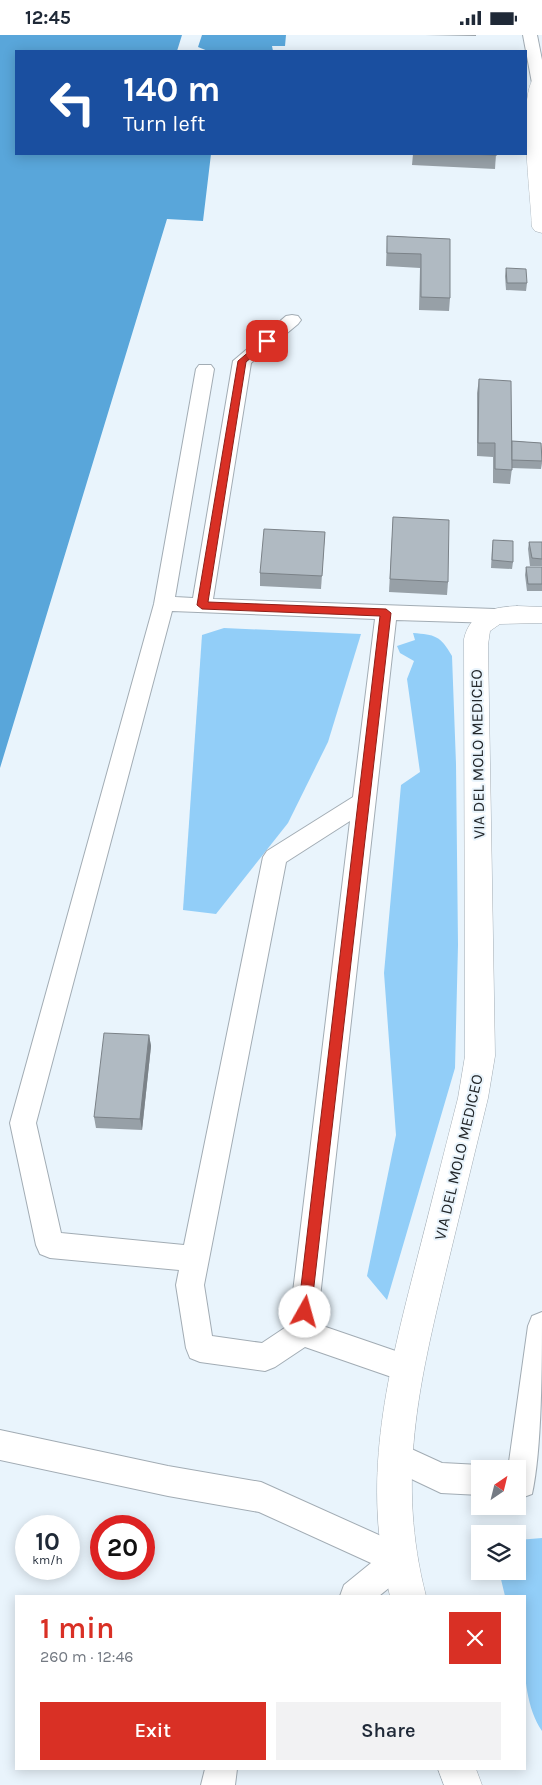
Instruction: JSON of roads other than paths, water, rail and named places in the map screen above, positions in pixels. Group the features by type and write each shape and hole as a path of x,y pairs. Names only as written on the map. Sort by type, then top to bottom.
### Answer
{"street":[{"path":"539,83 534,102 542,227"},
{"path":"495,617 542,615"},
{"name":"VIA DEL MOLO MEDICEO","path":"408,1595 399,1560 393,1494 394,1457 406,1368 452,1191 473,1098 480,1057 481,1008 475,673 479,630 488,620 495,617"},
{"path":"457,1770 463,1785"}],"lane":[{"path":"530,35 539,83"},
{"path":"202,605 242,361 292,320"},
{"path":"194,1259 50,1245 24,1123 164,604 205,369"},
{"path":"164,604 495,617"},
{"path":"364,802 275,857 190,1285 200,1348 265,1357 302,1332 364,802 386,613"},
{"path":"527,1483 542,1326"},
{"path":"302,1332 406,1368"},
{"path":"0,1445 168,1481 261,1497 399,1560 356,1595"},
{"path":"394,1457 441,1478 471,1480"},
{"path":"218,1785 221,1770"}]}
